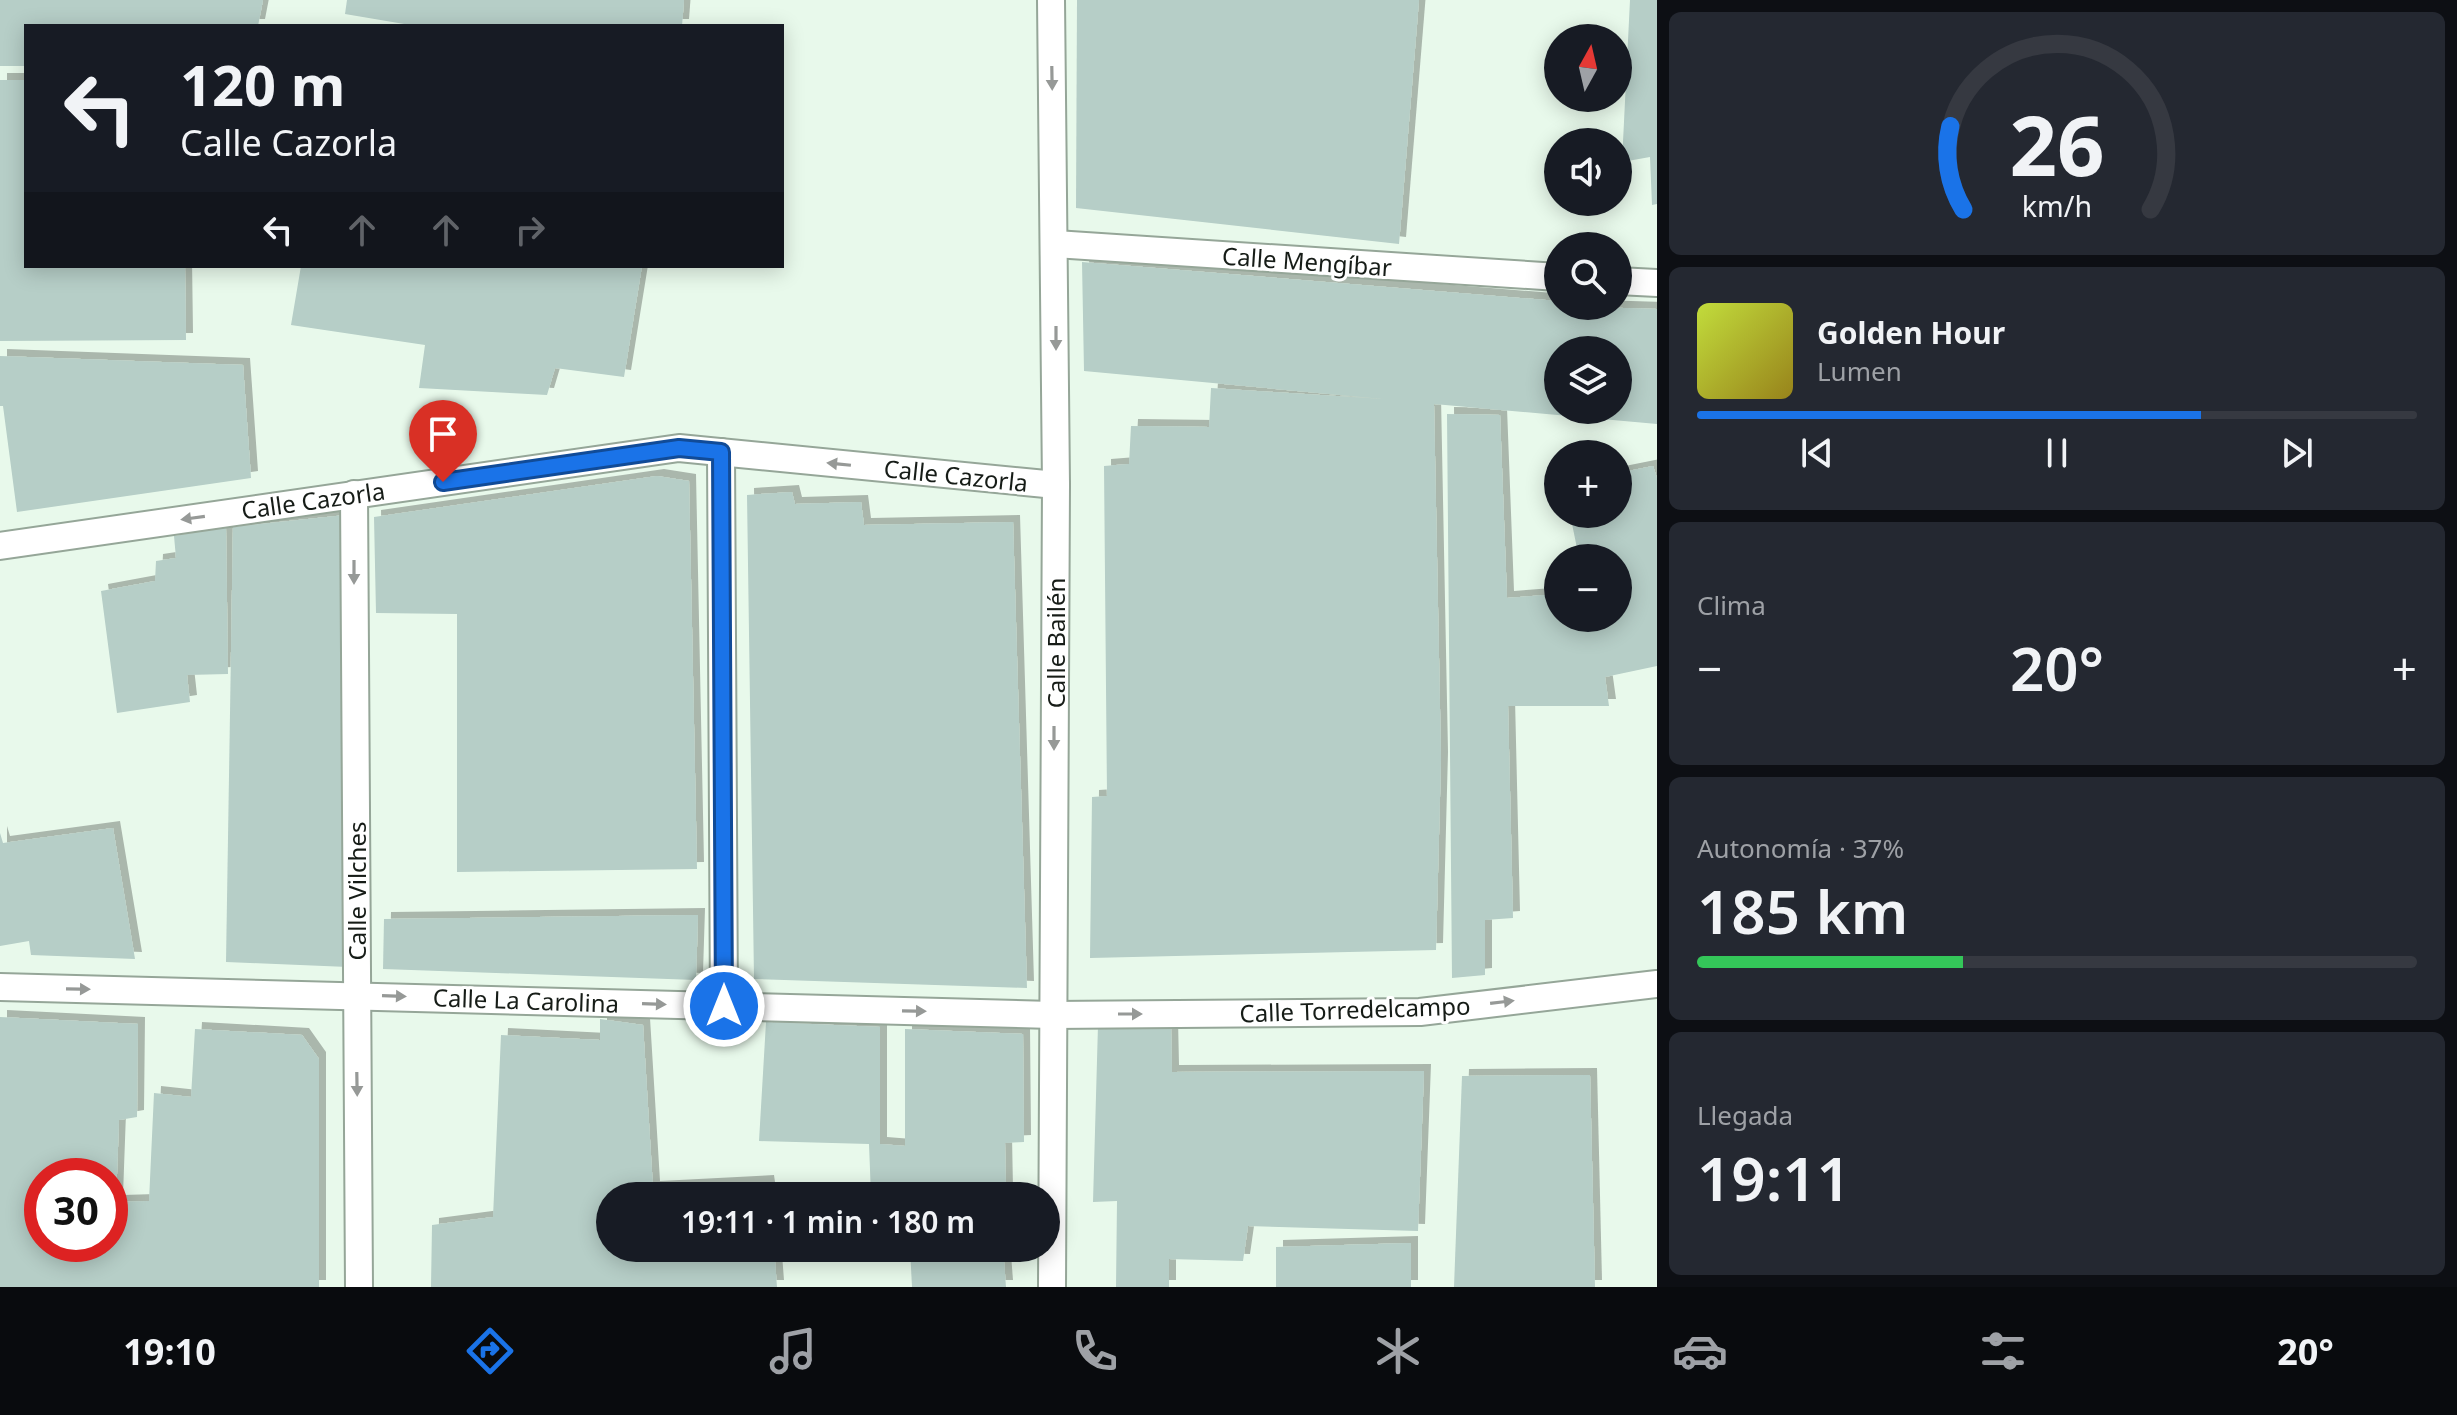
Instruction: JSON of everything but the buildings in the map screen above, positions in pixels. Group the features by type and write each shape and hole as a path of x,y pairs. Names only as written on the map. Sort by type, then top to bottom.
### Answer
{"street":[{"name":"Calle Bailén","path":"1051,0 1056,485 1052,1287"},
{"name":"Calle Mengíbar","path":"1055,244 1544,276"},
{"path":"1632,282 1657,283"},
{"name":"Calle Cazorla","path":"0,546 679,448 1056,485"},
{"path":"721,452 724,1006"},
{"name":"Calle Vilches","path":"354,494 359,1287"},
{"name":"Calle Torredelcampo","path":"1052,1015 1420,1012 1657,984"},
{"name":"Calle La Carolina","path":"0,987 1052,1015"}],"route":[{"path":"443,482 679,448 721,452 724,1006"}]}
